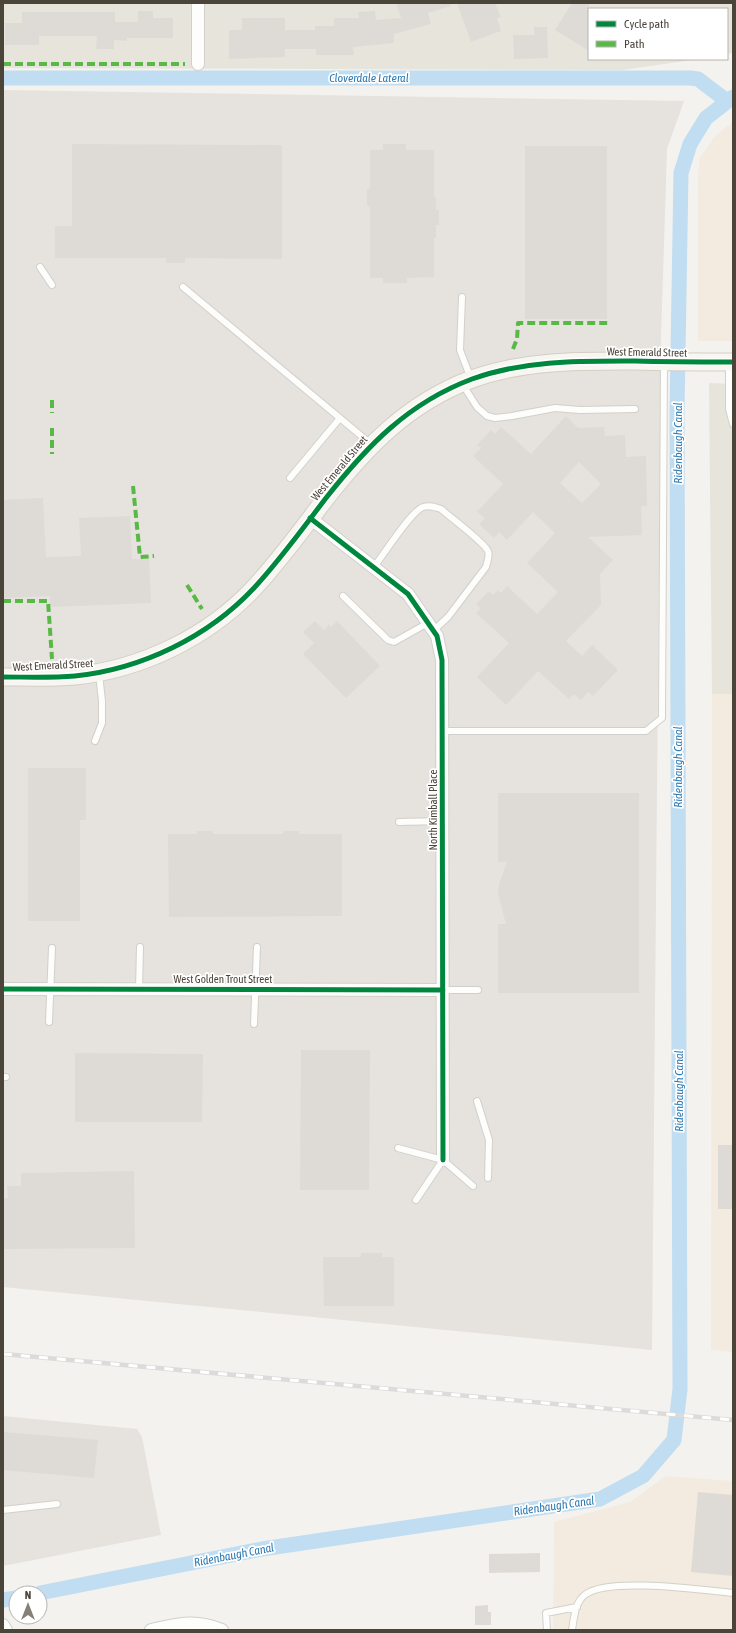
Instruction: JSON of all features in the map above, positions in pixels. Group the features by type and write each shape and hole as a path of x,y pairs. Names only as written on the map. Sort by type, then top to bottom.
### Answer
{"main road":[{"name":"West Emerald Street","path":"3,677 75,676 99,672 148,659 181,644 208,627 254,589 371,444 406,414 466,382 497,371 525,365 551,362 731,362"}],"street":[{"path":"198,3 198,64"},
{"name":"North Kimball Place","path":"310,518 408,594 437,636 442,660 443,1160"},
{"name":"West Golden Trout Street","path":"3,989 443,990"},
{"path":"151,1630 192,1622 203,1623 222,1630"},
{"path":"3,1625 6,1630"}],"lane":[{"path":"40,267 52,285"},
{"path":"183,287 371,444"},
{"path":"462,297 460,350 466,382 477,407 487,416 495,418 555,408 580,410 635,409"},
{"path":"442,731 646,731 662,718 666,362"},
{"path":"731,362 729,409 733,424"},
{"path":"290,478 340,418"},
{"path":"343,596 386,639 394,642 431,627 448,617 486,567 489,557 488,551 482,544 441,509 434,506 424,507 414,514 373,568"},
{"path":"95,741 102,723 102,701 99,672"},
{"path":"399,822 442,821"},
{"path":"139,989 140,947"},
{"path":"254,1024 257,947"},
{"path":"49,1022 52,948"},
{"path":"443,990 478,990"},
{"path":"477,1101 489,1140 488,1178"},
{"path":"398,1148 443,1160 473,1186"},
{"path":"416,1200 443,1160"},
{"path":"3,1510 57,1504"},
{"path":"572,1630 577,1607 586,1594 603,1586 623,1585 733,1592"},
{"path":"547,1630 546,1613 577,1607"}],"shaded area":[{"path":"3,3 733,3 733,53 728,54 728,8 588,8 588,60 692,60 623,70 3,68"},
{"path":"3,90 684,101 667,149 661,338 652,1350 3,1287"},
{"path":"3,97 327,99 327,320 391,375 359,408 285,352 284,307 186,302 313,405 334,434 290,489 267,480 15,284 3,284"},
{"path":"334,100 657,103 669,122 651,142 650,322 637,322 611,317 611,138 514,138 516,322 505,323 501,335 472,336 403,377 333,320","holes":["359,135 442,135 442,289 346,288 346,241 360,241"]},
{"path":"733,122 733,341 698,341 698,174 700,157 715,136"},
{"path":"709,383 733,384 733,694 712,694"},
{"path":"119,400 260,509 209,567 187,580 181,573 175,576 162,550 196,514 159,486 3,486 3,401"},
{"path":"712,694 733,694 733,1352 711,1350"},
{"path":"3,1416 137,1429 142,1437 161,1535 3,1566"},
{"path":"666,1476 733,1481 733,1630 553,1630 554,1522 630,1502"}],"building":[{"path":"396,3 451,3 451,6 428,13 431,24 394,34 394,43 353,47 354,55 316,55 316,49 285,49 285,57 229,59 229,30 242,30 242,18 285,18 285,30 315,30 315,26 334,26 334,18 359,18 358,12 375,11 376,20 401,18"},
{"path":"457,3 495,3 501,17 497,18 501,31 471,42"},
{"path":"572,3 589,3 588,50 555,30"},
{"path":"138,11 153,11 153,18 173,18 173,38 127,38 127,41 114,40 114,49 96,49 97,36 39,36 39,45 5,45 5,23 22,23 22,12 115,12 115,22 138,22"},
{"path":"534,27 547,27 548,58 514,59 513,35 534,35"},
{"path":"72,144 282,145 282,259 185,258 185,263 166,263 166,258 55,258 55,226 72,226"},
{"path":"383,144 406,144 406,150 434,150 434,197 436,197 436,210 439,210 439,225 436,225 436,238 434,238 434,277 407,278 407,283 383,283 383,278 370,278 370,207 367,205 367,190 370,188 370,150 383,150"},
{"path":"525,146 607,146 607,319 525,319"},
{"path":"566,416 578,428 604,427 605,436 625,435 626,457 646,456 647,506 641,506 642,535 588,537 613,560 600,574 601,605 566,641 582,656 592,645 618,670 593,696 588,692 581,700 574,694 569,699 538,671 506,705 477,677 509,643 476,613 481,608 476,604 489,591 493,595 498,590 501,593 507,586 537,614 558,592 527,563 555,533 533,512 507,540 499,532 494,538 479,524 485,518 477,512 503,484 473,456 481,448 477,445 491,430 495,434 501,427 531,454","holes":["579,462 601,484 582,503 560,483"]},
{"path":"43,498 46,557 81,556 79,518 130,516 132,559 149,559 151,603 50,607 50,596 3,598 3,500"},
{"path":"315,621 324,630 329,624 331,627 337,621 380,666 346,698 303,654 314,643 303,632"},
{"path":"28,768 86,768 86,820 80,820 80,921 28,921"},
{"path":"498,793 639,793 639,993 498,993 498,924 506,924 498,894 499,884 507,862 498,862"},
{"path":"197,831 213,831 213,834 283,834 283,831 299,831 299,834 342,834 342,916 169,917 168,834 197,834"},
{"path":"301,1050 370,1050 369,1190 300,1190"},
{"path":"75,1053 203,1054 202,1122 75,1122"},
{"path":"718,1145 733,1145 733,1209 718,1209"},
{"path":"134,1171 135,1248 3,1249 3,1198 8,1198 7,1186 21,1186 21,1173"},
{"path":"361,1253 382,1253 382,1257 394,1257 394,1306 324,1306 323,1257 361,1257"},
{"path":"3,1432 98,1440 94,1478 3,1470"},
{"path":"698,1492 733,1495 733,1576 691,1572"},
{"path":"540,1553 540,1572 489,1573 489,1554"},
{"path":"488,1605 488,1612 491,1612 491,1625 475,1625 475,1606"}],"waterway":[{"name":"Cloverdale Lateral","path":"3,78 690,78 698,79 727,101"},
{"name":"Ridenbaugh Canal","path":"48,1591 262,1549 600,1499 643,1476 674,1440 680,1389 677,412 681,173 690,144 706,118 733,97"},
{"name":"Ridenbaugh Canal","path":"3,1600 8,1599"}],"railway":[{"path":"3,1354 733,1420"}],"marked path":[{"path":"3,64 185,64"},
{"path":"513,349 517,339 518,323 609,323"},
{"path":"52,400 52,413"},
{"path":"52,428 52,454"},
{"path":"133,486 140,557 154,556"},
{"path":"187,585 202,609"},
{"path":"3,601 48,601 52,659"}],"cycle path":[{"path":"3,677 66,677 100,672 149,658 195,636 236,606 254,588 282,555 341,479 390,428 408,413 428,400 472,379 512,368 553,363 614,361 733,362"},
{"path":"310,518 408,594 437,636 442,660 443,1160"},
{"path":"3,989 443,990"}]}
